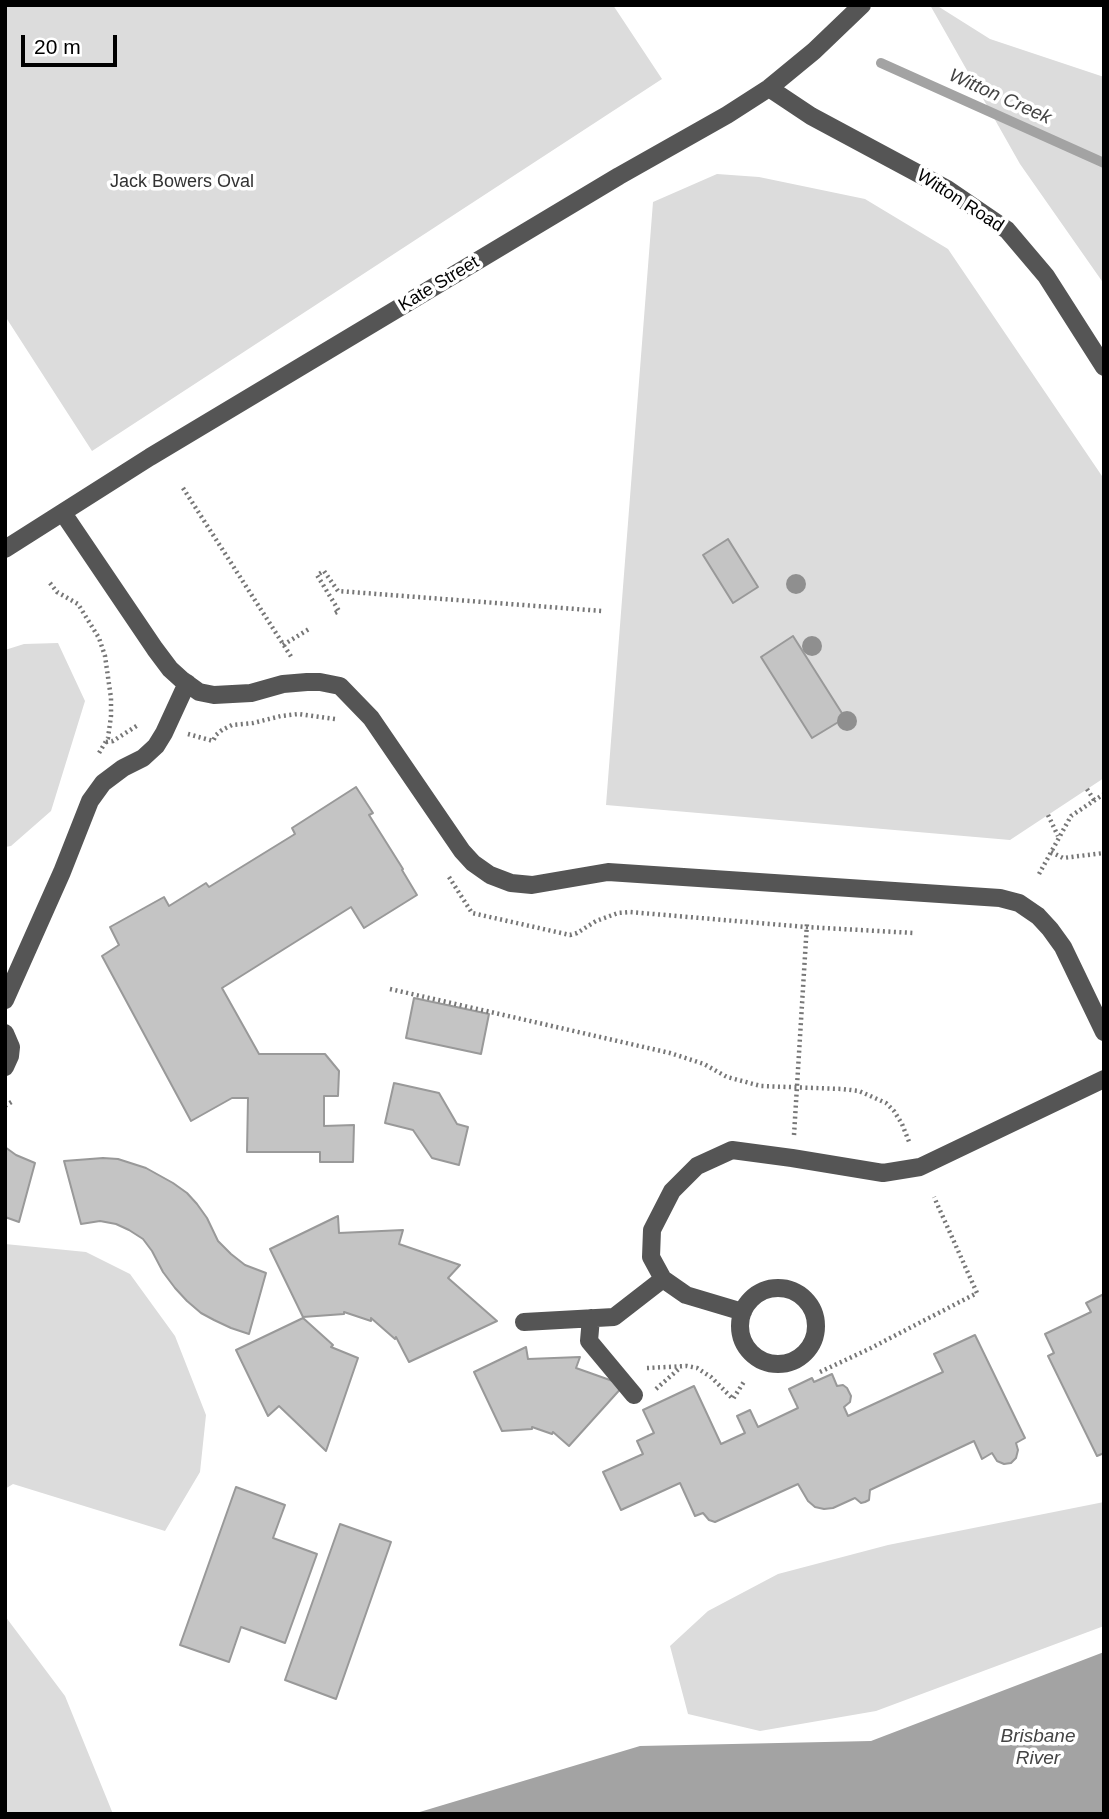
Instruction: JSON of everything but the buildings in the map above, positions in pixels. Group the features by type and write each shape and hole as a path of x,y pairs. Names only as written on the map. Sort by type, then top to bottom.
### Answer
{"street":[{"name":"Kate Street","path":"5,549 232,408 619,176 727,115 769,88 814,51 862,5"},
{"name":"Witton Road","path":"769,88 811,116 947,189 1007,230 1046,276 1104,367"},
{"path":"63,513 170,669 199,692 214,695 251,693 283,684 307,682 340,686 371,719 462,851 490,875 511,883 532,885 608,872 1000,898 1019,904 1038,916 1063,947 1104,1032"},
{"path":"5,1000 62,872 90,801 103,783 122,768 143,758 156,746 187,683"},
{"path":"5,1033 11,1047 5,1067"},
{"path":"743,1312 686,1295 663,1279 651,1257 652,1230 672,1191 697,1166 732,1150 883,1173 920,1167 1104,1079"},
{"path":"524,1322 614,1317 663,1279"},
{"path":"771,1289 796,1292 806,1300 813,1311 815,1336 802,1357 790,1363 766,1362 755,1356 747,1347 740,1324 743,1312 759,1293 771,1289"},
{"path":"591,1318 589,1341 634,1395"}],"path":[{"path":"183,488 292,659"},
{"path":"335,613 339,611 317,575 324,571 338,591 602,611"},
{"path":"50,583 57,592 78,604 99,638 105,656 111,716 108,738 93,760"},
{"path":"284,645 309,629"},
{"path":"180,733 213,741 216,735 232,725 281,716 310,715 337,719"},
{"path":"105,743 113,741 141,722"},
{"path":"1087,789 1094,800"},
{"path":"1039,874 1070,816 1104,794"},
{"path":"1048,815 1059,837"},
{"path":"1051,852 1063,858 1104,853"},
{"path":"448,876 472,913 559,934 577,933 596,921 618,913 630,912 914,933"},
{"path":"794,1135 807,925"},
{"path":"390,989 670,1053 704,1064 727,1077 745,1083 859,1091 886,1103 902,1124 913,1152"},
{"path":"5,1106 13,1101"},
{"path":"820,1372 976,1293 934,1197"},
{"path":"647,1368 697,1368 711,1377 733,1399 745,1380"}],"green space":[{"name":"Jack Bowers Oval","path":"5,5 613,5 662,79 92,451 5,316"},
{"path":"930,5 936,5 990,39 1104,77 1104,284 1020,164"},
{"path":"717,174 759,177 865,199 948,249 1104,479 1104,778 1010,840 606,805 653,202"},
{"path":"58,643 85,701 51,811 11,846 5,847 5,650 24,644"},
{"path":"5,1244 86,1252 130,1274 175,1336 206,1415 200,1472 165,1531 13,1484 5,1489"},
{"path":"1104,1502 1104,1626 876,1711 760,1731 688,1714 670,1646 708,1611 778,1574 888,1545"},
{"path":"5,1616 65,1696 113,1814 5,1814"}],"water":[{"name":"Brisbane River","path":"1104,1652 1104,1814 413,1814 640,1746 871,1741"}],"waterway":[{"name":"Witton Creek","path":"881,63 1104,163"}]}
